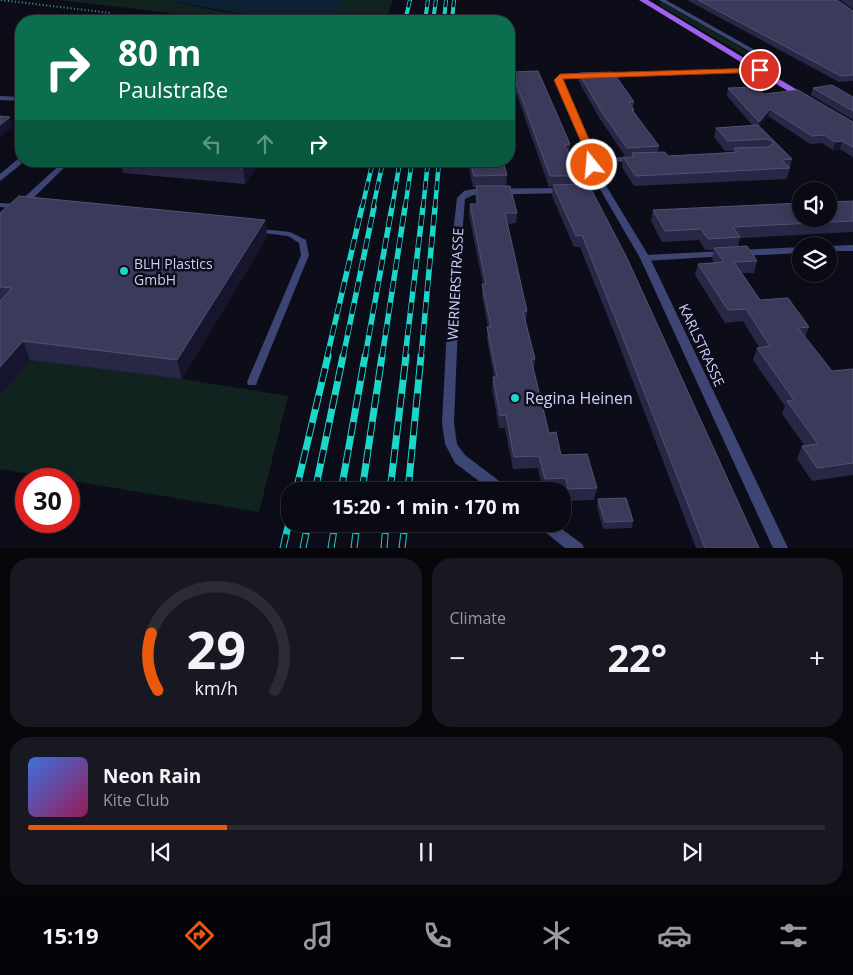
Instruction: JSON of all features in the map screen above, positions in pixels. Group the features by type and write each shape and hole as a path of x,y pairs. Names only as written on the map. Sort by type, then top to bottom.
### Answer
{"main road":[{"path":"643,0 819,106"}],"street":[{"path":"643,0 653,0"},
{"path":"662,0 751,50 769,57"},
{"name":"KARLSTRASSE","path":"560,77 558,80 592,158 592,165 600,190 645,258 781,548"},
{"path":"0,98 15,99"},
{"path":"592,158 646,159"},
{"path":"0,178 15,165"},
{"name":"WERNERSTRASSE","path":"490,482 460,459 451,444 448,423 456,250 461,198 467,193 473,192 576,190"},
{"path":"556,532 577,548"}],"lane":[{"path":"560,77 760,70"},
{"path":"19,207 62,167"},
{"path":"0,213 4,206 28,208"},
{"path":"242,229 290,234 303,242 305,255 252,382"},
{"path":"837,249 853,248"},
{"path":"645,258 792,250"}],"path":[{"path":"1,0 110,13"}],"green space":[{"path":"60,0 167,0 223,12 250,15 186,15"},
{"path":"343,0 393,0 388,15 336,15"},
{"path":"662,2 771,65 763,66 659,5"},
{"path":"30,360 182,379 288,396 259,512 80,482 80,468 15,468 15,471 0,469 0,396"}],"water":[{"path":"167,0 343,0 336,15 256,15"}],"building":[{"path":"698,0 837,0 853,11 853,75 841,76"},
{"path":"538,71 570,144 565,145 579,176 550,176 515,80 515,72"},
{"path":"613,72 634,102 629,102 634,110 632,110 659,146 627,148 601,111 579,73"},
{"path":"832,85 853,97 853,111 813,88"},
{"path":"756,87 764,94 798,90 853,122 853,147 842,141 835,142 824,135 812,136 770,109 759,122 728,88"},
{"path":"0,116 10,117 0,125"},
{"path":"758,125 792,159 782,160 790,168 636,176 623,157 634,157 632,153 665,152 668,156 737,152 734,148 768,147 774,143 768,139 728,141 716,128"},
{"path":"472,167 505,167 507,175 474,176"},
{"path":"583,184 584,187 590,187 627,258 759,548 705,548 582,235 576,236 553,185"},
{"path":"476,186 510,186 517,213 505,213 527,311 523,312 535,359 531,359 549,433 556,432 561,455 587,454 597,488 571,489 571,482 567,482 566,478 545,479 539,456 514,457 506,415 500,416 493,377 497,377 487,327 491,327 482,284 486,284 470,204 478,204"},
{"name":"BLH Plastics GmbH","path":"19,196 265,220 177,360 23,341 0,367 0,301 12,288 0,287 0,213"},
{"path":"853,201 853,221 837,222 837,202"},
{"path":"792,203 792,224 733,227 740,237 708,239 701,229 665,231 653,210"},
{"path":"747,246 757,261 734,262 760,300 788,298 809,327 798,328 832,371 853,369 853,463 817,468 802,446 818,444 787,401 794,400 757,348 770,346 746,309 728,310 698,264 724,262 714,248"},
{"path":"626,498 633,521 605,522 598,499"}],"railway":[{"path":"406,15 410,0"},
{"path":"426,15 428,0"},
{"path":"434,15 436,0"},
{"path":"445,15 446,0"},
{"path":"453,15 454,0"},
{"path":"362,208 372,167"},
{"path":"373,208 382,167"},
{"path":"392,208 399,167"},
{"path":"405,208 411,167"},
{"path":"423,208 427,167"},
{"path":"435,208 438,167"},
{"path":"327,357 362,207"},
{"path":"343,357 374,207"},
{"path":"365,357 392,207"},
{"path":"382,357 405,207"},
{"path":"405,357 423,207"},
{"path":"421,357 435,207"},
{"path":"298,482 328,356"},
{"path":"317,482 343,356"},
{"path":"343,482 365,356"},
{"path":"363,482 382,356"},
{"path":"391,482 406,356"},
{"path":"409,482 421,356"},
{"path":"283,548 287,532"},
{"path":"303,548 306,532"},
{"path":"331,548 334,532"},
{"path":"354,548 356,532"},
{"path":"384,548 385,532"},
{"path":"402,548 404,532"}],"place":[{"name":"BLH Plastics GmbH","path":"124,271"},
{"name":"Regina Heinen","path":"515,398"}],"route":[{"path":"592,165 592,158 558,80 560,77 760,70"}]}
